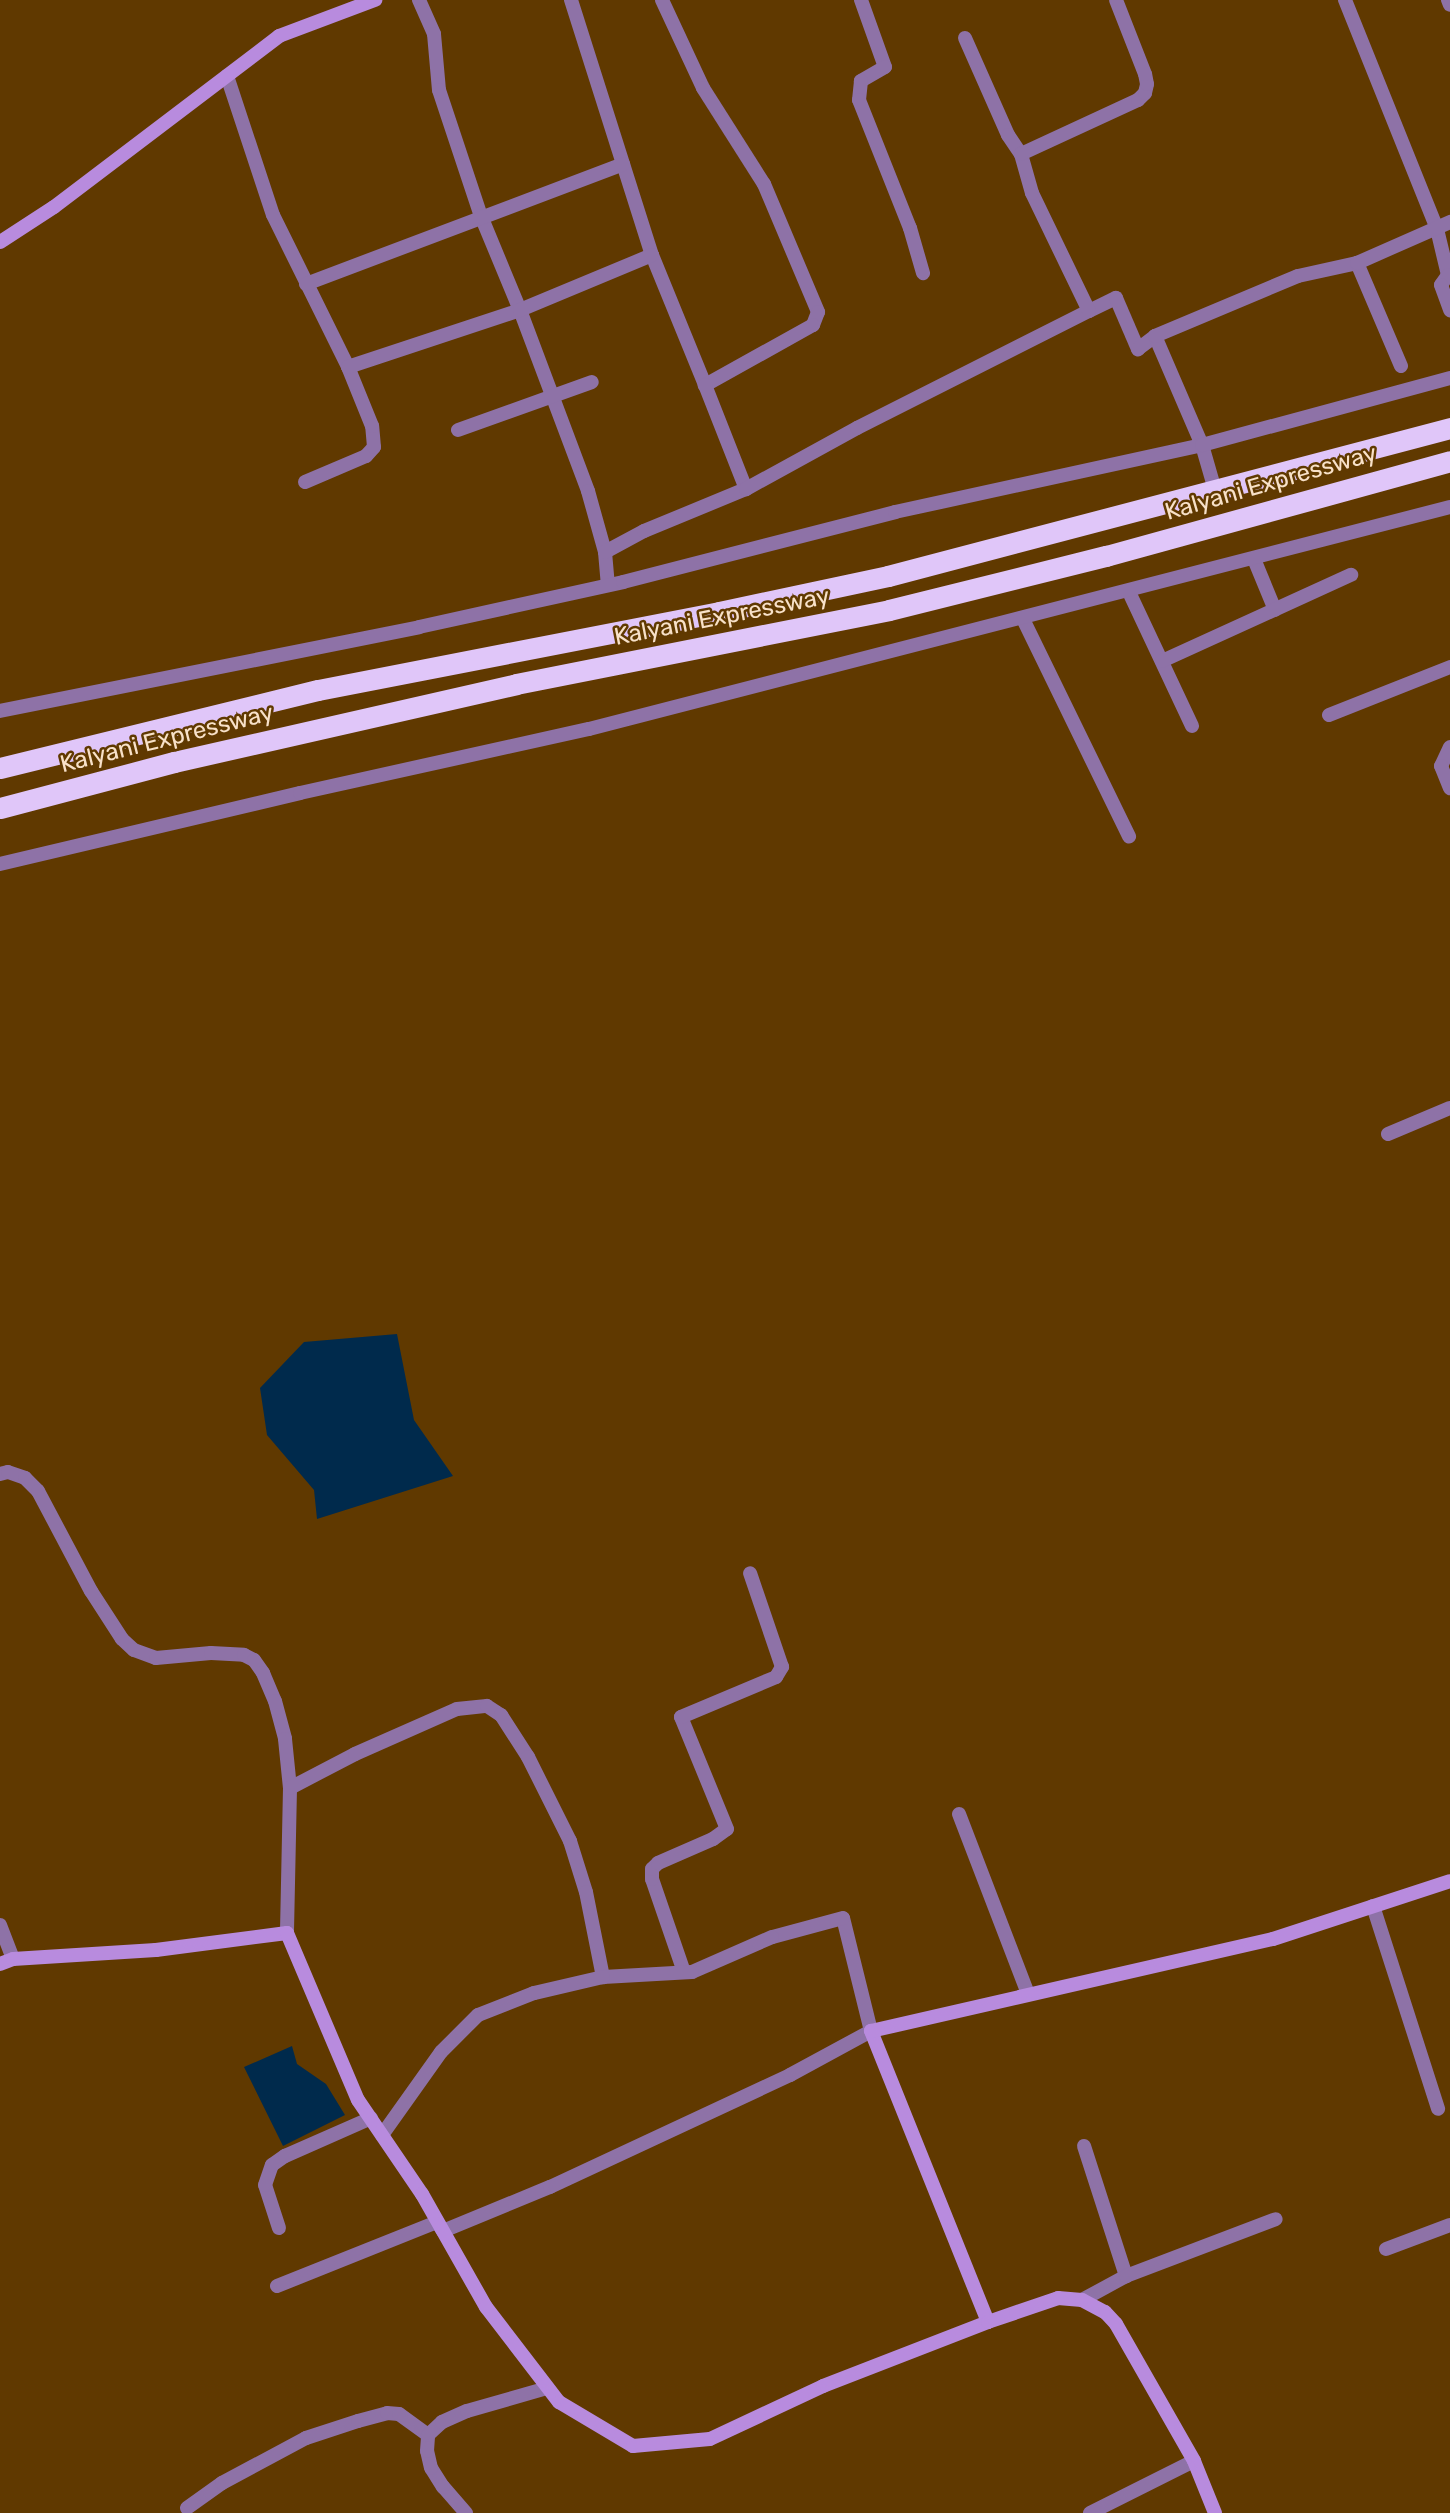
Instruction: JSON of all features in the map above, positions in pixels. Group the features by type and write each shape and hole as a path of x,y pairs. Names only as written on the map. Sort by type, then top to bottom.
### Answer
{"highway":[{"name":"Kalyani Expressway","path":"0,768 318,690 719,612 887,576 1450,428"},
{"name":"Kalyani Expressway","path":"0,808 174,762 516,684 902,607 1106,556 1450,461"}],"street":[{"path":"0,242 54,207 279,36 375,0"},
{"path":"419,0 435,34 439,90 481,216 520,310 588,491 605,552 608,585"},
{"path":"570,0 652,255 746,489"},
{"path":"663,0 703,88 764,184 819,316 813,326 705,385"},
{"path":"860,0 885,66 861,81 859,100 910,228 923,273"},
{"path":"1021,154 1138,100 1145,93 1145,74 1116,0"},
{"path":"1345,0 1443,225 1448,275 1441,285 1450,310"},
{"path":"965,38 1008,135 1021,154 1032,193 1089,311"},
{"path":"227,76 273,215 348,368 372,426 374,447 366,456 305,482"},
{"path":"306,284 623,164"},
{"path":"605,552 645,531 746,489 857,428 1116,298 1138,349 1155,337 1298,276 1357,263 1443,225"},
{"path":"348,368 520,310 652,255"},
{"path":"1357,263 1401,366"},
{"path":"1155,337 1202,444 1215,490"},
{"path":"0,710 419,627 608,585 895,512 1202,444 1450,378"},
{"path":"458,430 552,399 592,382"},
{"path":"0,864 300,793 589,729 1129,592 1450,507"},
{"path":"1254,559 1275,610"},
{"path":"1162,661 1351,575"},
{"path":"1129,592 1192,726"},
{"path":"1023,619 1129,836"},
{"path":"1329,715 1450,667"},
{"path":"1450,747 1441,766 1450,788"},
{"path":"1388,1134 1450,1108"},
{"path":"0,1474 8,1472 25,1478 38,1491 91,1591 122,1639 134,1650 156,1658 211,1653 244,1655 254,1660 275,1701 285,1739 290,1788 287,1933 358,2100 443,2231 486,2307 558,2402 633,2446 710,2438 823,2386 988,2322 1058,2298 1082,2300 1105,2312 1116,2324 1194,2461 1215,2513"},
{"path":"684,1972 652,1878 652,1869 658,1863 713,1839 727,1829 681,1717 776,1677 782,1667 750,1573"},
{"path":"290,1788 355,1754 457,1709 487,1706 501,1715 528,1757 570,1841 586,1892 603,1977"},
{"path":"959,1814 1028,1994"},
{"path":"443,2231 643,2144 790,2075 871,2031 1273,1939 1450,1881"},
{"path":"1373,1906 1438,2109"},
{"path":"382,2135 441,2052 478,2015 534,1993 603,1977 692,1972 772,1937 843,1918 871,2031 988,2322"},
{"path":"0,1925 6,1961 156,1950 287,1933"},
{"path":"279,2228 265,2185 272,2165 285,2156 371,2118"},
{"path":"1084,2146 1126,2276"},
{"path":"1082,2300 1126,2276 1276,2219"},
{"path":"277,2286 437,2222 443,2231"},
{"path":"1386,2249 1449,2230"},
{"path":"428,2435 442,2422 467,2411 547,2388"},
{"path":"187,2508 222,2483 306,2438 358,2421 387,2413 399,2414 428,2435"},
{"path":"428,2435 430,2468 467,2513"},
{"path":"1090,2513 1194,2461"}],"water":[{"path":"397,1334 414,1420 453,1476 317,1519 314,1490 267,1435 260,1388 304,1342"},
{"path":"292,2046 297,2064 326,2084 345,2115 283,2146 244,2067"}]}
